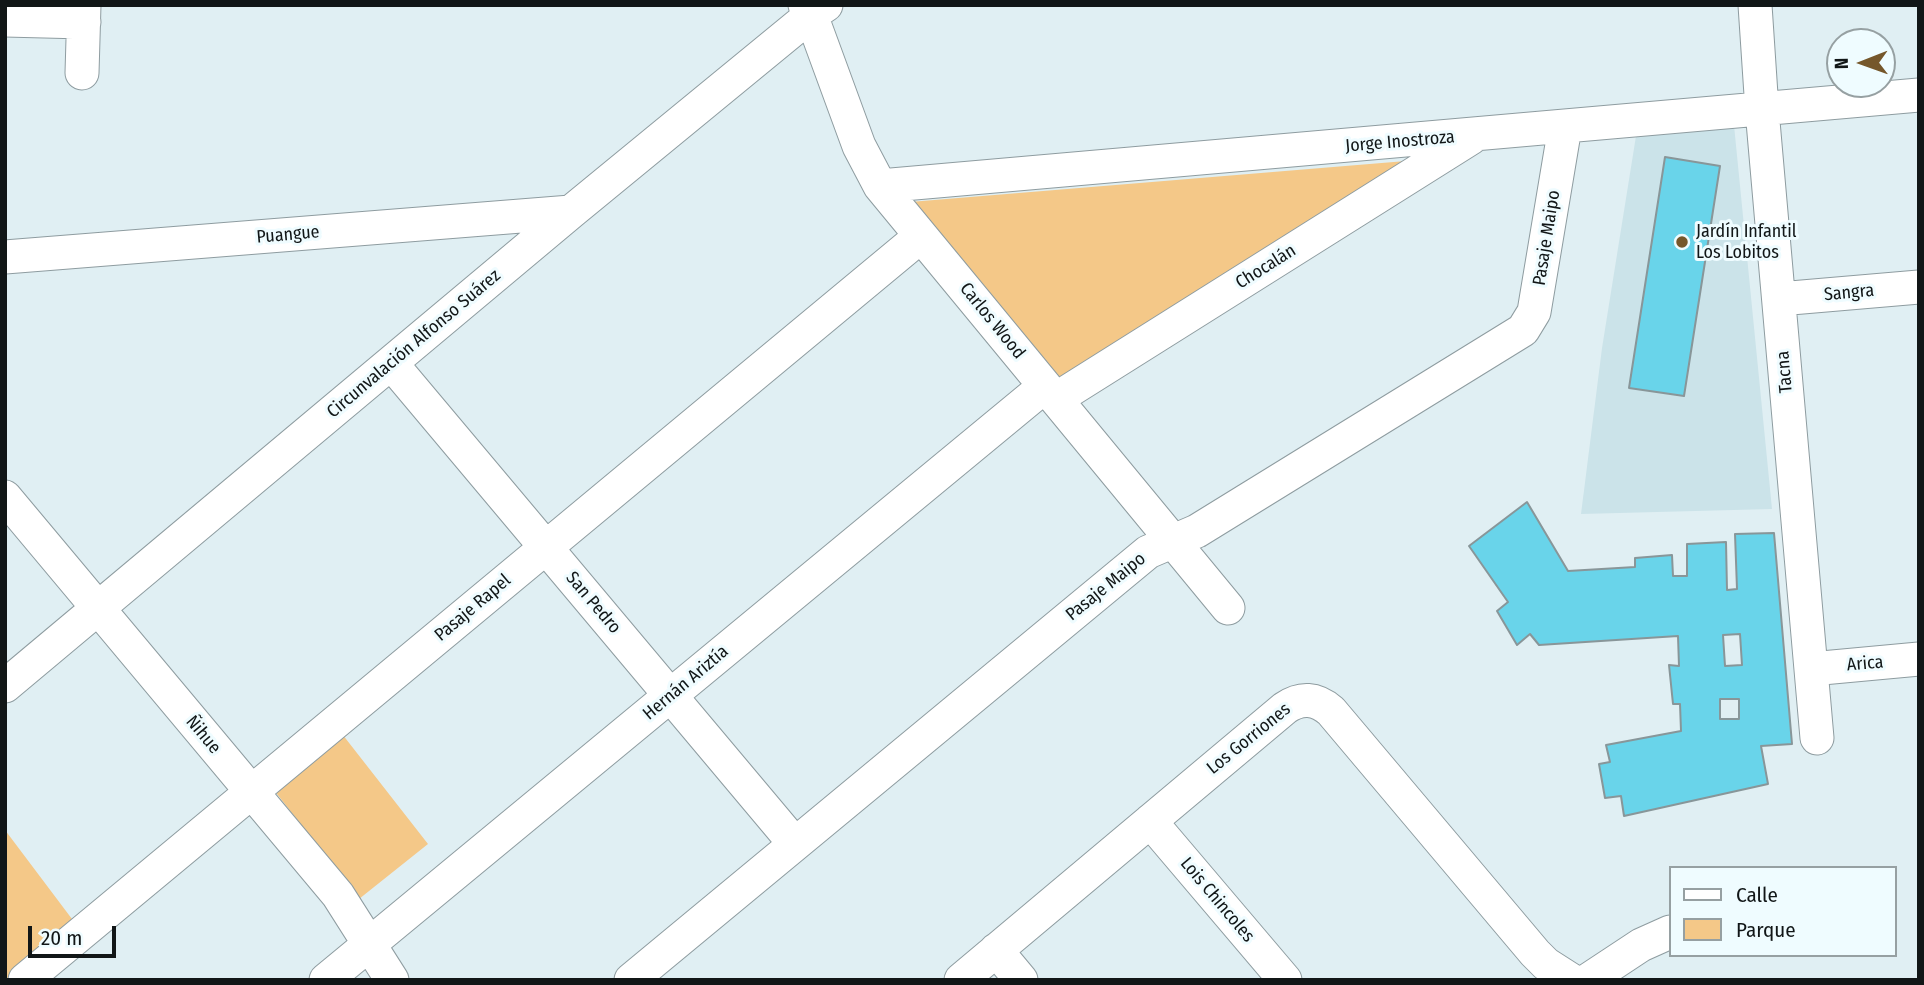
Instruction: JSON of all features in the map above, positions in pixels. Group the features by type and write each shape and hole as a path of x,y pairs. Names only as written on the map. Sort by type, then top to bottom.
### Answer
{"street":[{"name":"Tacna","path":"1755,5 1817,738"},
{"name":"Carlos Wood","path":"814,8 859,146 880,186 1228,608"},
{"name":"Circunvalación Alfonso Suárez","path":"5,687 814,8"},
{"path":"5,20 84,13 82,73"},
{"name":"Jorge Inostroza","path":"880,186 1919,95"},
{"name":"Pasaje Maipo","path":"631,980 1148,552 1197,531 1528,325 1534,312 1565,127"},
{"name":"Chocalán","path":"1050,393 1476,135"},
{"name":"Puangue","path":"5,257 571,212"},
{"name":"Pasaje Rapel","path":"26,980 921,236"},
{"name":"Sangra","path":"1779,299 1919,287"},
{"name":"San Pedro","path":"391,363 795,844"},
{"name":"Hernán Ariztía","path":"326,980 671,696 1050,393"},
{"name":"Ñihue","path":"5,497 338,894 392,980"},
{"name":"Arica","path":"1811,669 1919,659"},
{"name":"Los Gorriones","path":"961,980 1285,708 1299,700 1316,701 1331,711 1535,953 1545,964 1571,980"},
{"name":"Lois Chincoles","path":"1150,821 1284,980"},
{"path":"1588,980 1641,945 1668,933"},
{"path":"996,950 1021,980"}],"shaded area":[{"name":"Jardín Infantil Los Lobitos","path":"1734,125 1772,509 1581,514 1602,348 1636,136"}],"green space":[{"path":"1430,159 1058,387 910,202"},
{"path":"339,730 428,844 359,899 270,785"},
{"path":"5,830 75,923 7,980 5,980"}],"building":[{"path":"1665,157 1720,166 1684,396 1629,388"},
{"path":"1527,502 1568,571 1635,567 1635,558 1672,555 1673,576 1687,576 1687,544 1726,542 1727,590 1737,589 1735,534 1774,533 1792,744 1761,746 1768,784 1624,816 1621,796 1605,798 1599,764 1610,762 1606,745 1681,731 1680,704 1673,704 1669,665 1679,666 1678,636 1539,645 1530,634 1517,645 1497,611 1508,602 1469,546","holes":["1740,634 1742,665 1725,666 1723,635","1720,699 1739,699 1739,719 1720,719"]}],"place":[{"name":"Jardín Infantil Los Lobitos","path":"1682,242"}]}
